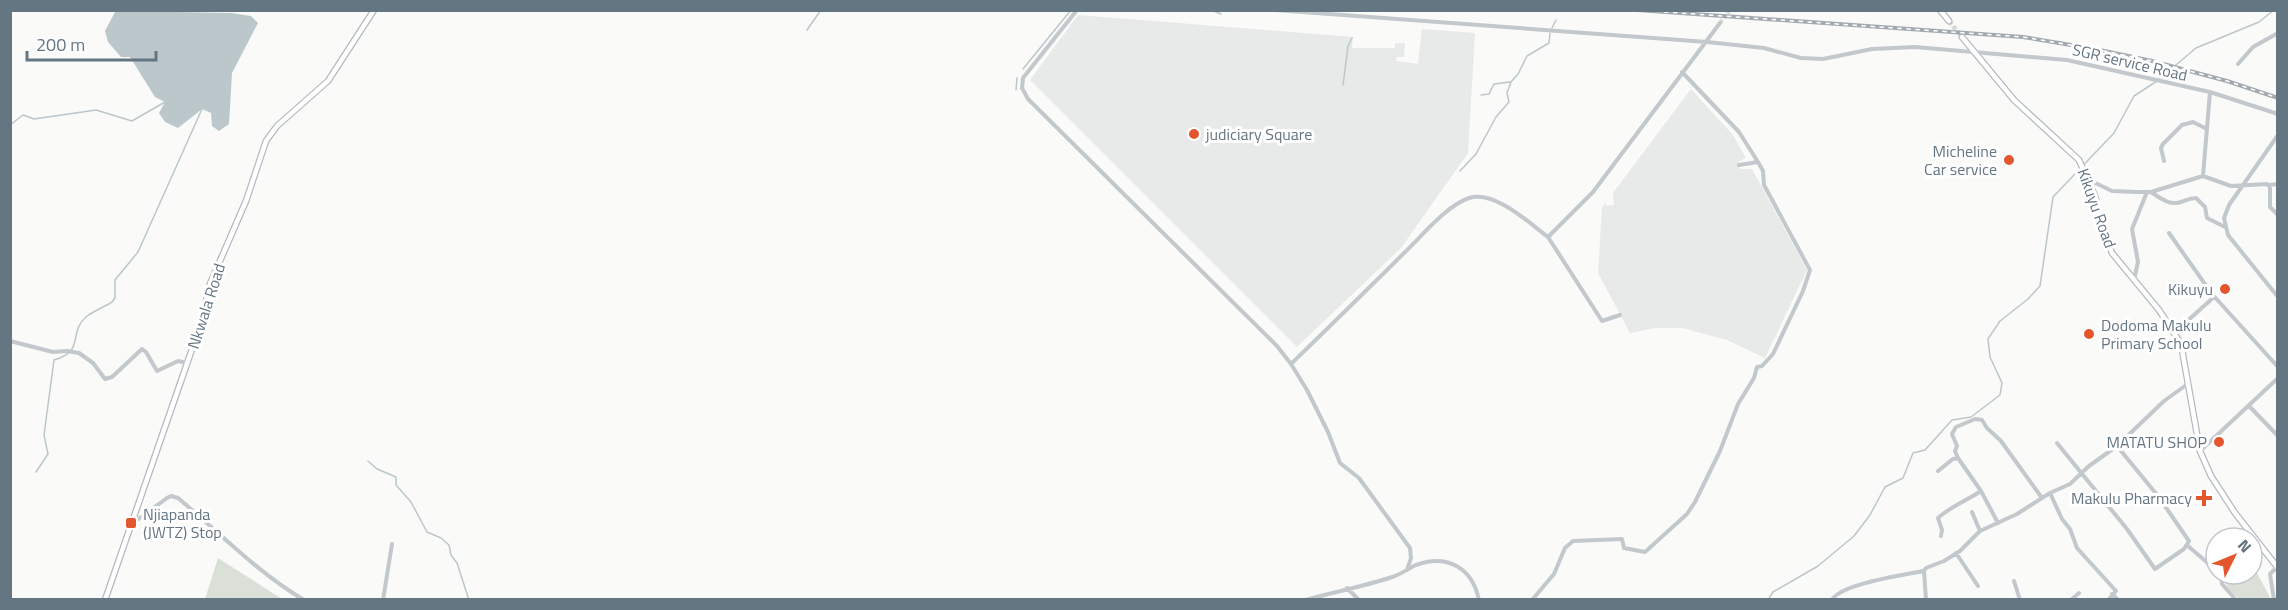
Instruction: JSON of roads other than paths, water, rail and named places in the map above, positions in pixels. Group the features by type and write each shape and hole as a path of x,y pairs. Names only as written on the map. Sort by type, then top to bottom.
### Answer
{"street":[{"name":"Nkwala Road","path":"105,600 187,363 210,284 246,201 266,141 277,126 328,81 374,10"},
{"path":"1077,10 1023,78 1022,88 1028,99 1277,346 1291,364 1328,432 1340,463 1359,478 1410,548 1411,558 1407,570"},
{"name":"SGR service Road","path":"1275,10 1707,42 1764,48 1801,58 1823,59 1872,49 1915,47 2067,60 2210,92 2277,114"},
{"path":"1940,10 1949,21"},
{"path":"1548,237 1593,192 1720,22"},
{"path":"2238,63 2256,45 2277,33"},
{"name":"Kikuyu Road","path":"1962,37 2014,100 2079,160 2084,168 2107,242 2171,327 2181,344 2200,451 2220,492 2243,526"},
{"path":"1532,600 1554,574 1565,548 1573,541 1622,539 1624,548 1645,552 1687,514 1720,451 1738,404 1754,378 1757,367 1762,366 1773,354 1803,291 1810,270 1764,185 1763,171 1739,132 1682,72"},
{"path":"2203,176 2205,128 2210,92"},
{"path":"2164,161 2161,148 2163,144 2182,125 2193,122 2205,128"},
{"path":"2277,135 2225,213 2228,235 2277,297"},
{"path":"1739,165 1758,162"},
{"path":"2089,180 2112,191 2149,192 2203,176 2228,185 2277,184"},
{"path":"2269,185 2270,207 2277,215"},
{"path":"2149,192 2178,204 2190,198 2196,198 2205,207 2207,218 2226,227"},
{"path":"2134,280 2138,262 2132,229 2149,192"},
{"path":"1291,364 1428,230 1454,206 1470,198 1486,197 1503,203 1548,237 1602,321 1620,315"},
{"path":"2169,233 2214,297 2277,367"},
{"path":"2171,327 2185,323 2214,297"},
{"path":"10,340 53,352 67,351 79,354 93,363 105,379 112,377 142,350 147,352 157,370 178,361 187,363"},
{"path":"2200,451 2277,378"},
{"path":"1832,600 1840,591 1876,580 1923,571 1944,561 1980,531 1998,524 2050,493 2070,484 2117,446 2164,401 2189,383"},
{"path":"2249,406 2277,436"},
{"path":"1998,524 1981,491 1958,458 1955,451 1957,446 1952,434 1956,427 1975,419 1982,420 2001,441 2042,498"},
{"path":"2057,443 2127,529 2155,569 2187,546 2189,541 2117,446"},
{"path":"1938,471 1953,459 1958,458"},
{"path":"1941,536 1942,530 1938,518 1951,506 1965,502 1981,491"},
{"path":"2050,493 2062,519 2070,529 2077,548 2116,591 2108,600"},
{"path":"132,523 167,498 171,496 178,498 221,533 238,551 283,587 304,600"},
{"path":"1972,512 1980,531"},
{"path":"383,600 392,544"},
{"path":"2187,546 2204,560"},
{"name":"Kikuyu Road","path":"2264,552 2276,564"},
{"path":"1956,553 1978,586"},
{"path":"1305,600 1321,598 1346,588 1397,576 1431,561 1440,560 1452,563 1467,577 1476,589 1479,600"},
{"path":"2274,600 2270,574 2276,564"},
{"path":"1923,571 1926,600"},
{"path":"2013,581 2022,600"},
{"path":"2224,586 2236,600"},
{"path":"1346,588 1359,600"},
{"path":"2071,600 2079,593"},
{"path":"2112,594 2118,600"}],"waterway":[{"path":"807,30 821,10"},
{"path":"1023,69 1071,10"},
{"path":"1211,10 1221,14"},
{"path":"1768,600 1773,592 1818,566 1854,536 1870,515 1885,487 1903,478 1913,453 1925,450 1952,420 1971,417 2000,395 2002,383 1990,357 1988,339 2000,321 2028,299 2040,286 2053,197 2114,133 2134,96 2157,81 2196,48 2259,22 2274,10"},
{"path":"1552,28 1556,20"},
{"path":"1460,171 1476,154 1496,117 1509,102 1507,93 1511,82 1527,56 1549,43 1550,33"},
{"path":"1343,85 1348,46 1352,38"},
{"path":"1016,90 1017,78"},
{"path":"1481,95 1489,94 1494,84 1510,82"},
{"path":"10,125 23,115 34,119 96,110 132,121 165,102"},
{"path":"36,472 48,454 44,435 54,360 70,352 81,322 115,298 115,280 138,252 202,109"},
{"path":"368,461 377,469 396,477 396,485 411,502 427,532 441,538 449,545 469,600"}],"tunnel":[{"path":"1720,23 1730,10"},
{"path":"1949,21 1962,37"}],"railway":[{"path":"1637,10 2023,37 2152,61 2227,81 2278,98"}],"place":[{"name":"judiciary Square","path":"1194,134"},
{"name":"Micheline Car service","path":"2009,160"},
{"name":"Kikuyu","path":"2225,289"},
{"name":"Dodoma Makulu Primary School","path":"2089,334"},
{"name":"MATATU SHOP","path":"2219,442"},
{"name":"Makulu Pharmacy","path":"2204,498"},
{"name":"Njiapanda (JWTZ) Stop","path":"131,523"}]}
